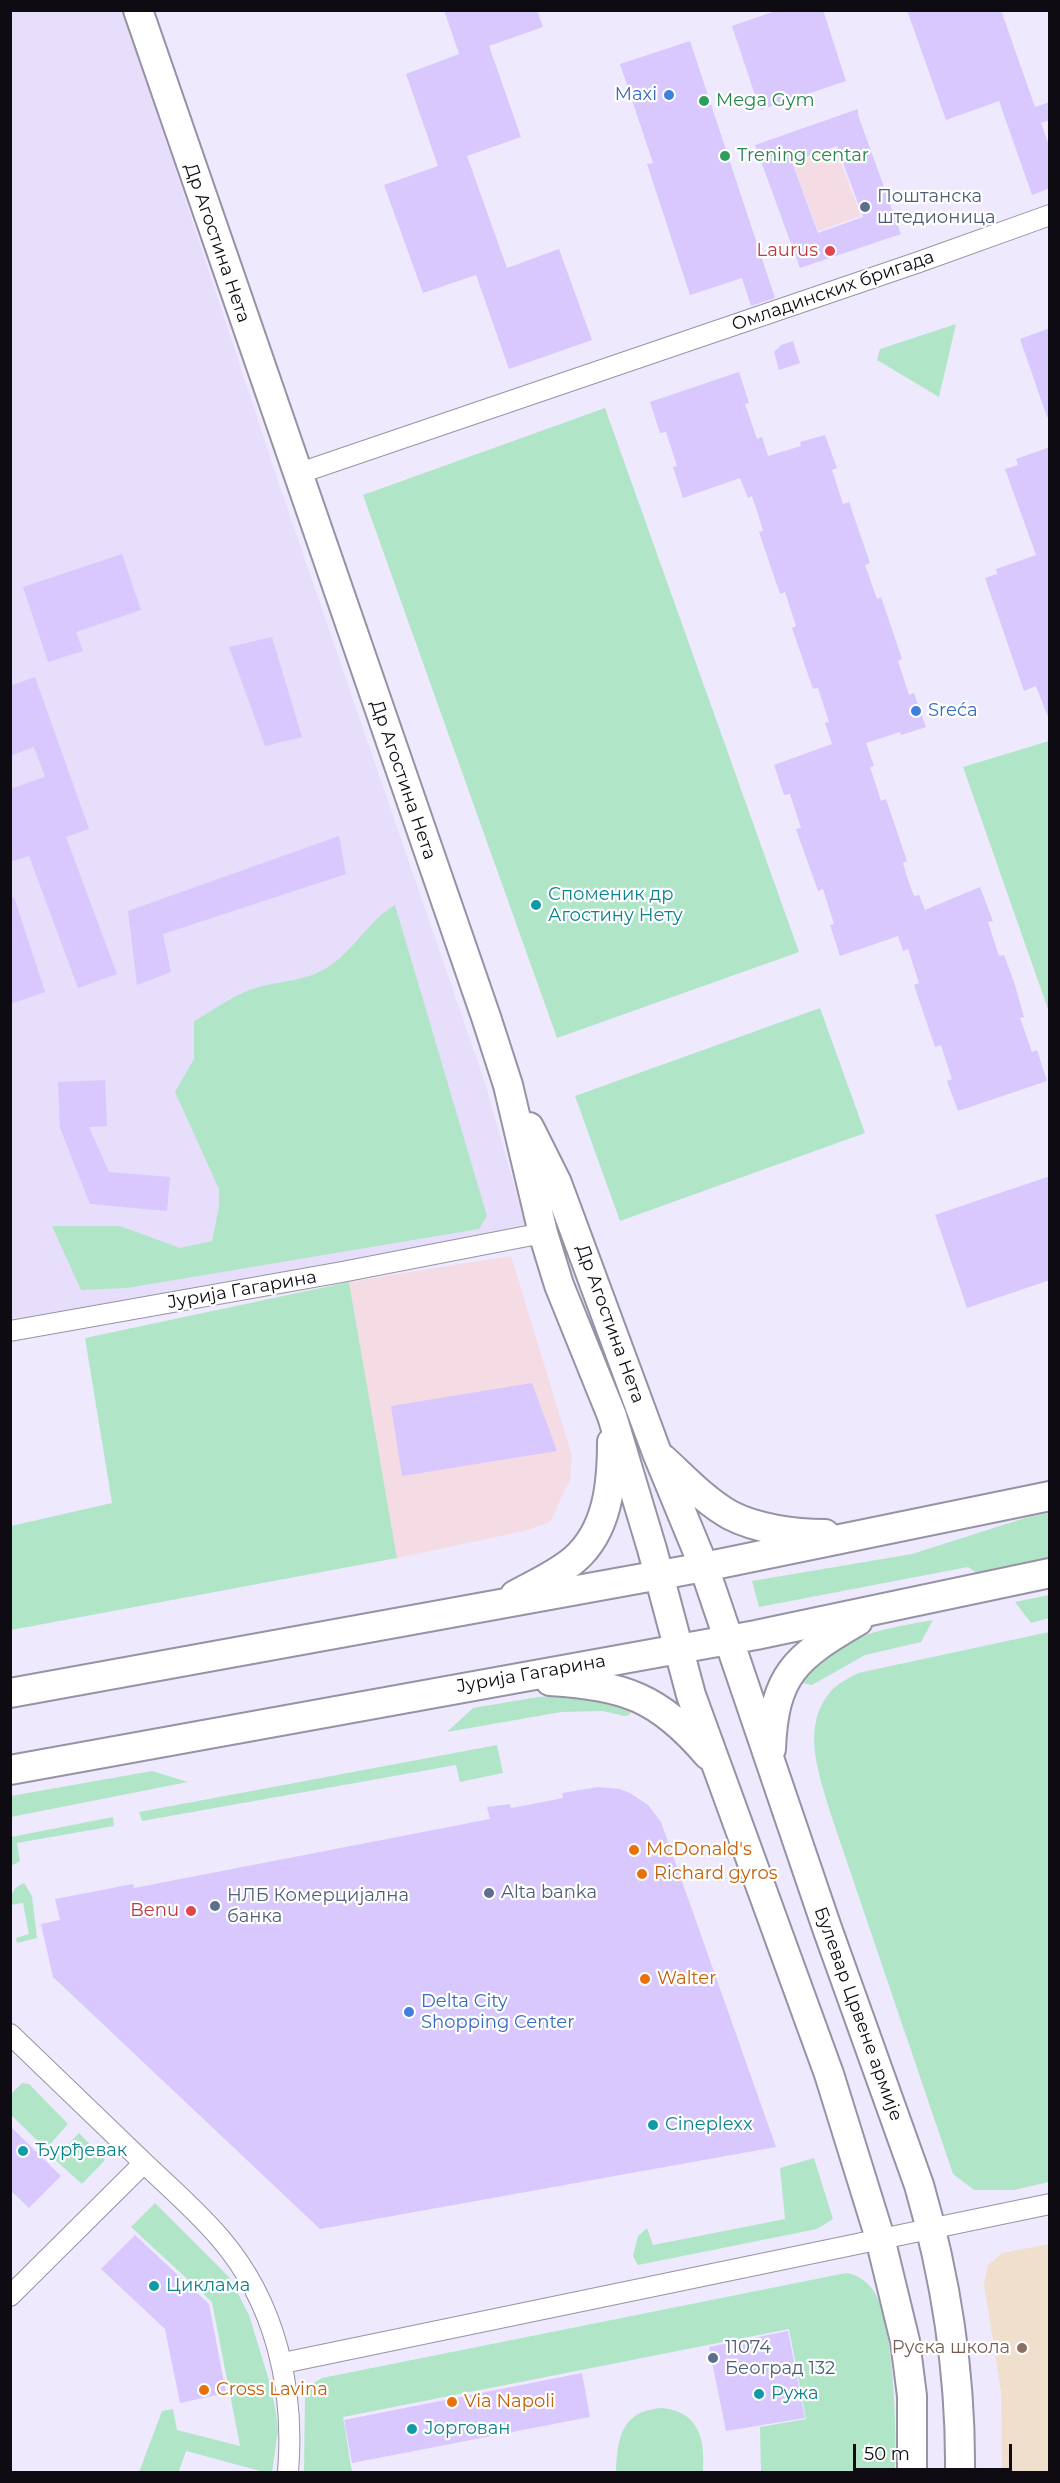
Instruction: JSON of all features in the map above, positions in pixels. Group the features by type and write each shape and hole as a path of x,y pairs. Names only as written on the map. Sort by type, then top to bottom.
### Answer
{"street":[{"name":"Др Агостина Нета","path":"138,10 508,1085 543,1233 559,1286 612,1416 659,1575"},
{"name":"Омладинских бригада","path":"297,474 1050,215"},
{"name":"Др Агостина Нета","path":"508,1085 557,1183 657,1453 704,1567"},
{"name":"Јурија Гагарина","path":"10,1331 354,1270 543,1233"},
{"path":"492,1607 558,1571 574,1560 592,1539 602,1520 609,1487 612,1416"},
{"path":"657,1453 730,1515 746,1521 817,1534 866,1534"},
{"path":"10,1693 704,1567 1050,1496"},
{"name":"Булевар Црвене армије","path":"704,1567 771,1766 919,2185 931,2228 950,2327 960,2431 960,2472"},
{"name":"Јурија Гагарина","path":"10,1770 677,1647 729,1640 1050,1573"},
{"path":"659,1575 677,1647 715,1762 829,2074 880,2238 904,2341 912,2397 912,2472"},
{"path":"771,1766 774,1713 781,1687 791,1670 806,1654 827,1639 886,1608"},
{"path":"509,1678 589,1684 619,1689 635,1695 663,1710 715,1762"},
{"path":"10,2034 205,2221 238,2262 266,2312 283,2362 290,2429 288,2472"},
{"path":"10,2296 144,2163"},
{"path":"283,2362 1050,2204"}],"shaded area":[{"path":"11,11 123,11 281,490 486,1086 528,1235 11,1331"},
{"path":"836,149 861,216 818,231 793,163"},
{"path":"511,1256 572,1456 570,1479 550,1522 524,1531 397,1558 349,1282"},
{"name":"Руска школа","path":"1049,2244 1049,2472 1002,2472 1001,2391 984,2285 988,2265 1002,2253"}],"green space":[{"path":"956,324 939,397 877,360 880,349"},
{"path":"605,408 799,952 557,1038 363,495"},
{"path":"1050,741 1049,1012 963,767"},
{"path":"395,905 487,1216 479,1229 127,1288 81,1290 52,1226 120,1226 180,1248 212,1241 219,1207 219,1189 175,1092 194,1059 194,1021 247,991 305,977 323,970 343,955 376,920"},
{"path":"820,1008 865,1133 620,1221 575,1096"},
{"path":"349,1282 397,1558 11,1630 11,1526 112,1503 85,1338"},
{"path":"1049,1513 1049,1558 977,1573 968,1567 759,1607 752,1581 912,1554 1025,1518"},
{"path":"1049,1595 1049,1618 1031,1623 1015,1602"},
{"path":"933,1620 921,1642 865,1655 812,1685 802,1683 824,1659 850,1642 876,1632"},
{"path":"1049,1632 1049,2182 1014,2190 974,2190 953,2174 830,1812 817,1766 814,1735 816,1720 831,1691 858,1673"},
{"path":"578,1694 634,1706 629,1715 624,1716 603,1711 561,1712 447,1732 473,1708 538,1697"},
{"path":"497,1745 503,1773 460,1782 456,1765 142,1821 139,1812"},
{"path":"152,1771 188,1782 11,1817 11,1796"},
{"path":"113,1817 114,1826 17,1843 20,1861 11,1866 11,1837"},
{"path":"24,1883 32,1896 37,1938 17,1943 16,1938 29,1934 23,1903 11,1905 11,1897 13,1891"},
{"path":"22,2083 29,2084 68,2124 46,2149 11,2115 11,2094"},
{"path":"79,2133 105,2160 82,2184 54,2159"},
{"path":"814,2158 833,2219 817,2229 638,2265 633,2256 638,2236 647,2228 653,2245 785,2219 780,2168"},
{"path":"155,2203 230,2278 249,2315 271,2387 276,2413 278,2431 272,2472 264,2472 186,2451 179,2471 182,2472 139,2472 162,2411 173,2409 177,2430 240,2446 212,2302 131,2227"},
{"path":"846,2273 859,2277 870,2286 881,2309 893,2380 895,2472 761,2472 760,2427 806,2419 789,2329 343,2417 352,2472 304,2472 305,2394 309,2386 322,2378"},
{"path":"662,2408 685,2415 692,2422 701,2439 703,2472 616,2472 620,2438 624,2429 638,2414"}],"building":[{"path":"444,10 537,10 543,27 489,46 521,137 467,156 507,268 559,249 592,340 509,369 476,275 423,293 384,185 438,166 406,74 459,54"},
{"path":"778,10 823,10 846,81 760,110 732,26"},
{"path":"907,10 1001,10 1035,107 1050,102 1050,120 1041,123 1050,148 1050,188 1032,195 999,101 946,120"},
{"path":"690,41 775,298 751,306 742,278 690,295 647,164 653,163 620,64"},
{"path":"858,109 858,115 901,234 800,268 755,145","holes":["837,146 863,217 818,233 792,162"]},
{"path":"1050,328 1050,416 1047,417 1020,339"},
{"path":"793,341 800,363 779,370 774,352 781,345"},
{"path":"739,372 749,403 745,404 757,439 762,437 768,456 801,446 800,442 825,435 837,468 832,470 843,504 849,502 870,563 865,565 877,599 881,597 902,659 898,661 909,695 914,693 926,727 901,735 900,732 866,743 874,766 870,767 881,801 886,799 907,861 903,863 908,880 914,896 919,895 925,910 980,887 993,921 988,922 999,956 1004,955 1015,985 1024,1017 1020,1018 1032,1052 1037,1050 1047,1081 958,1111 947,1081 952,1079 941,1045 935,1047 914,985 919,983 908,949 903,951 898,936 840,956 830,925 834,924 823,889 818,891 796,829 801,828 790,794 784,795 774,765 832,744 825,723 829,722 818,688 813,689 792,628 796,626 785,592 780,594 759,532 763,531 752,496 748,498 740,478 683,498 673,467 677,466 666,432 660,433 650,402"},
{"path":"1050,447 1050,717 1048,717 1036,686 1024,691 985,578 997,574 996,569 1036,555 1005,469 1018,465 1016,459"},
{"path":"122,554 141,610 76,632 83,651 48,662 23,587"},
{"path":"272,637 302,737 265,746 229,647"},
{"path":"35,677 89,829 66,837 117,974 78,988 29,856 10,862 10,789 45,777 34,747 10,756 10,686"},
{"path":"339,836 346,874 163,934 171,972 137,985 128,911"},
{"path":"14,897 45,992 10,1004 10,898"},
{"path":"105,1080 107,1126 89,1127 109,1172 170,1177 167,1211 90,1204 60,1128 58,1082"},
{"path":"1050,1176 1050,1280 967,1308 935,1215"},
{"path":"532,1383 557,1451 402,1476 391,1406"},
{"name":"Delta City Shopping Center","path":"598,1787 620,1789 630,1793 648,1805 661,1822 776,2147 320,2229 53,1977 41,1924 60,1920 55,1899 133,1884 134,1888 490,1819 487,1807 510,1804 511,1808 528,1805 563,1798 562,1793"},
{"name":"Ђурђевак","path":"10,2126 61,2176 29,2208 10,2190"},
{"path":"135,2235 209,2304 226,2393 180,2403 165,2329 101,2269"},
{"name":"Ружа","path":"788,2331 805,2418 726,2431 709,2347"},
{"path":"582,2373 590,2417 352,2463 344,2420"}],"place":[{"name":"Maxi","path":"669,95"},
{"name":"Mega Gym","path":"704,101"},
{"name":"Trening centar","path":"725,156"},
{"name":"Поштанска штедионица","path":"865,207"},
{"name":"Laurus","path":"830,251"},
{"name":"Sreća","path":"916,711"},
{"name":"Споменик др Агостину Нету","path":"536,905"},
{"name":"McDonald's","path":"634,1850"},
{"name":"Richard gyros","path":"642,1874"},
{"name":"Alta banka","path":"489,1893"},
{"name":"НЛБ Комерцијална банка","path":"215,1906"},
{"name":"Benu","path":"191,1911"},
{"name":"Walter","path":"645,1979"},
{"name":"Delta City Shopping Center","path":"409,2012"},
{"name":"Cineplexx","path":"653,2125"},
{"name":"Ђурђевак","path":"23,2151"},
{"name":"Циклама","path":"154,2286"},
{"name":"Руска школа","path":"1022,2348"},
{"name":"11074 Београд 132","path":"713,2358"},
{"name":"Cross Lavina","path":"204,2390"},
{"name":"Ружа","path":"759,2394"},
{"name":"Via Napoli","path":"452,2402"},
{"name":"Јоргован","path":"412,2429"}]}
